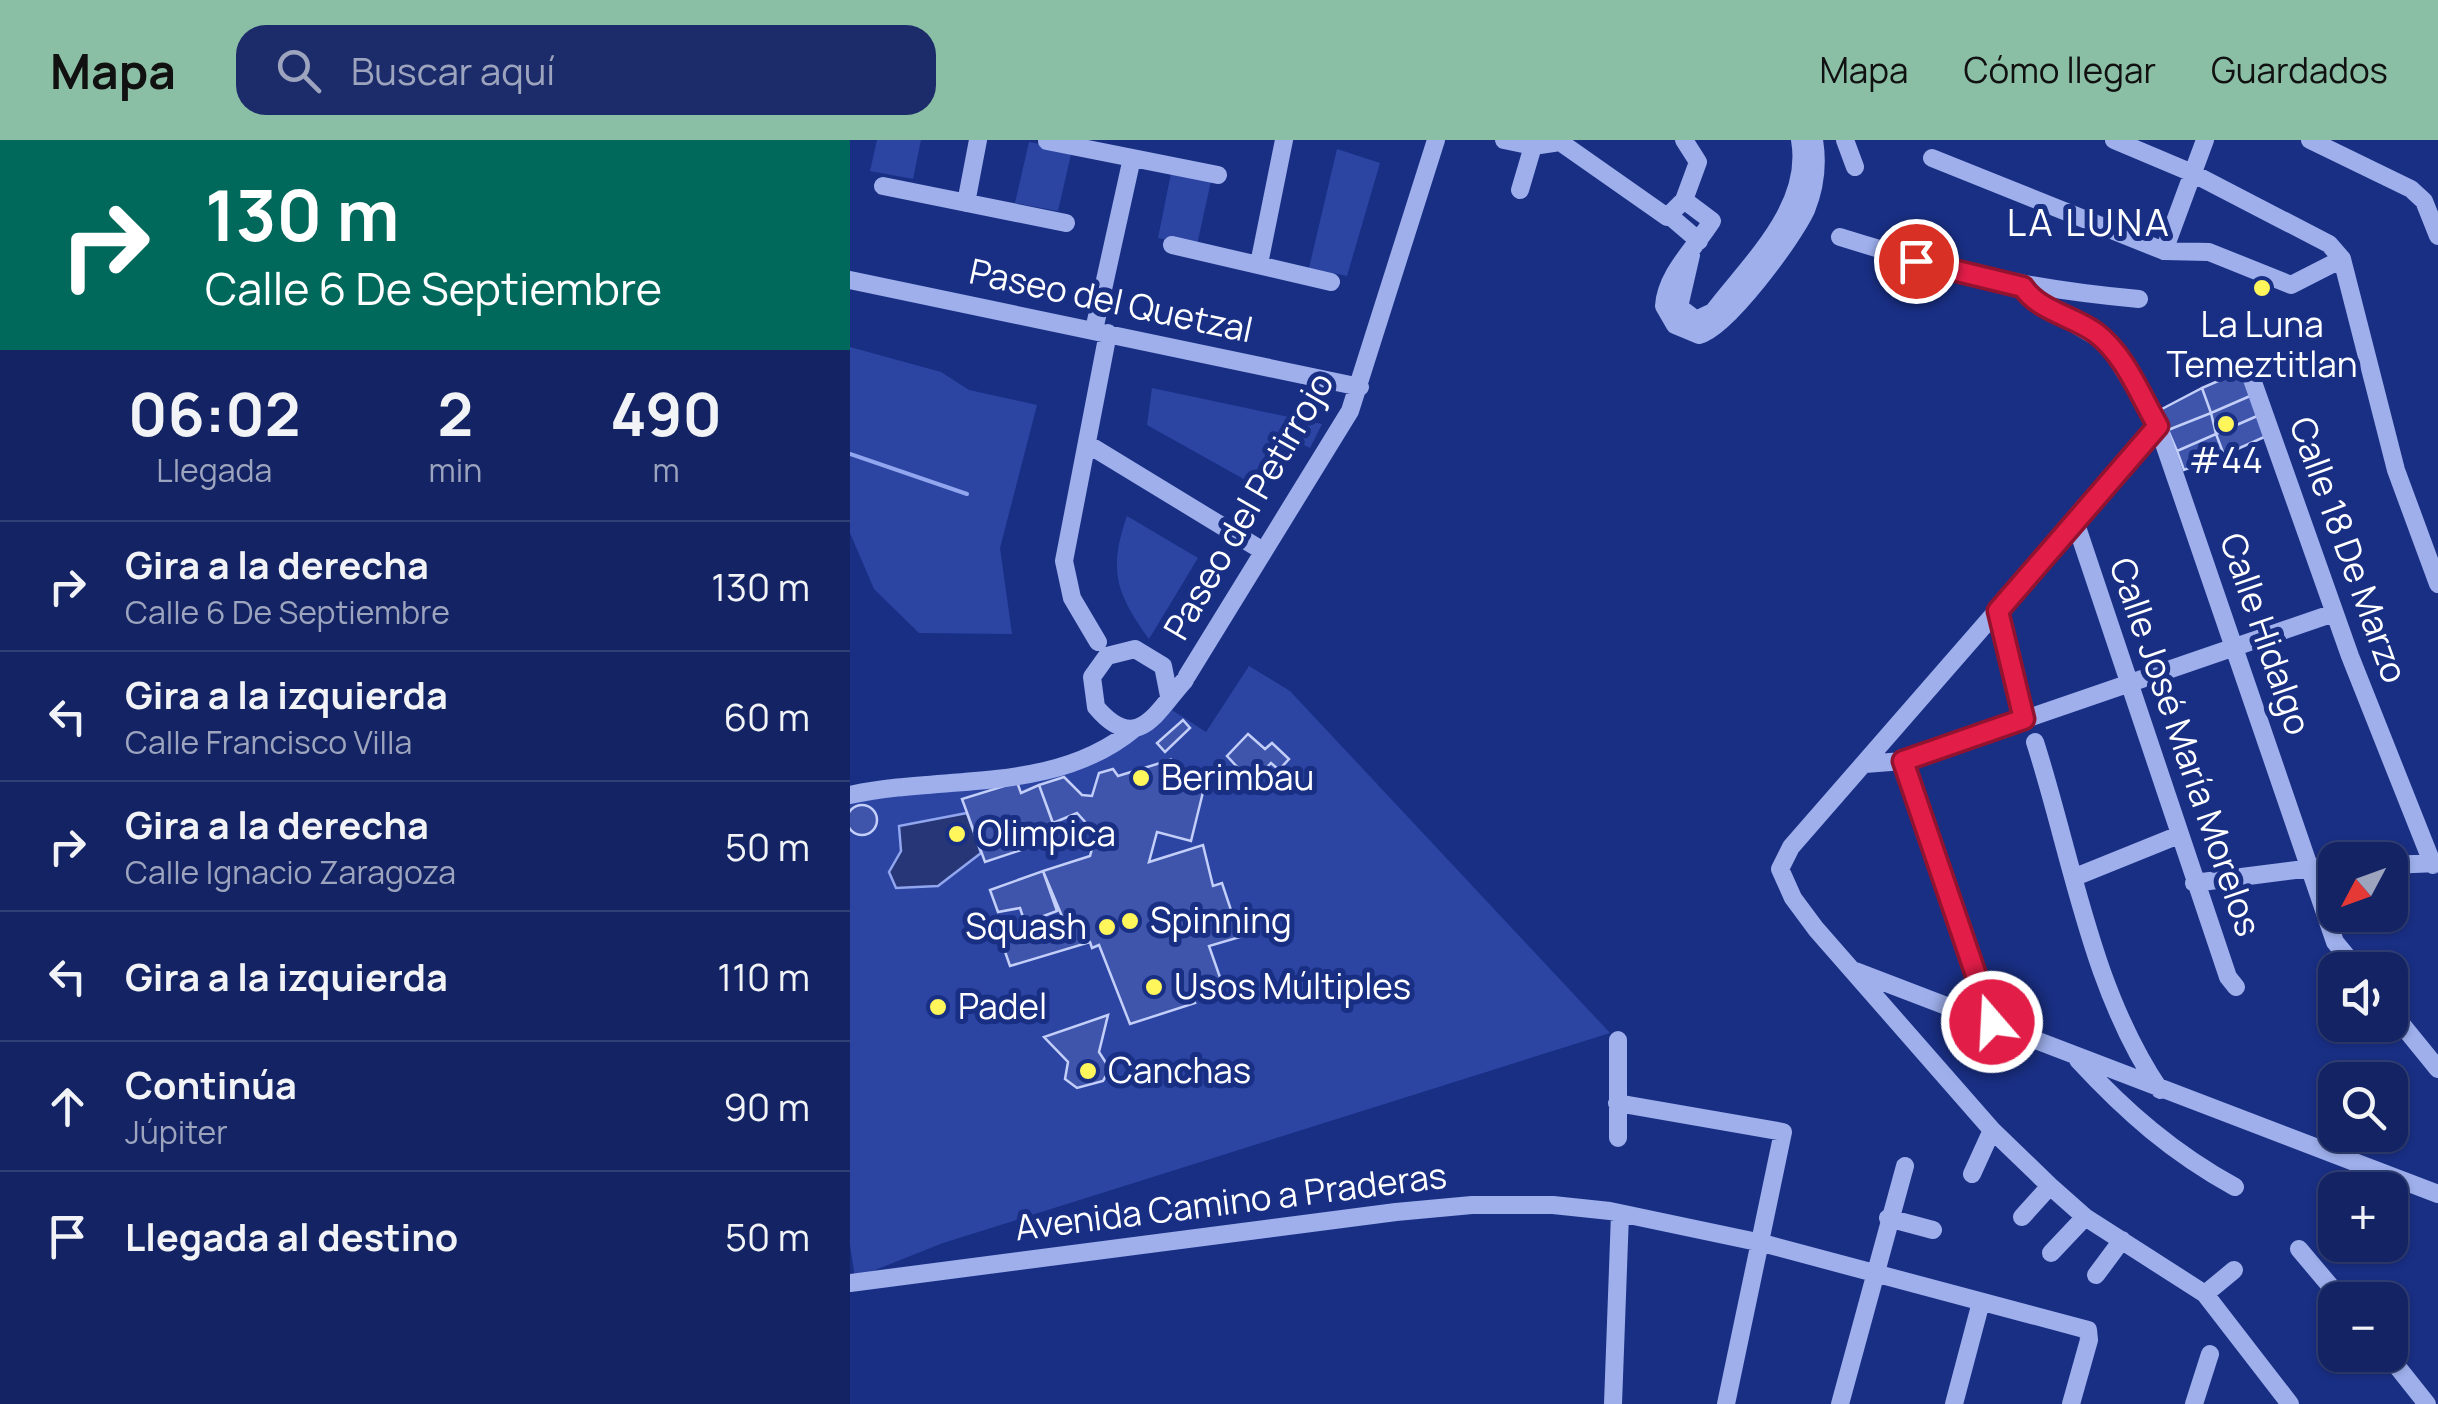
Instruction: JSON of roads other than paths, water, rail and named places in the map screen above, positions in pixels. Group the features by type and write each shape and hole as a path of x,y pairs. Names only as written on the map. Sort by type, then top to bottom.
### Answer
{"street":[{"path":"966,203 978,140"},
{"path":"1259,264 1284,140"},
{"name":"Paseo del Petirrojo","path":"1169,696 1186,678 1333,443 1360,387 1436,140"},
{"path":"1504,140 1533,146 1560,141 1666,216 1695,248"},
{"path":"1666,216 1684,200 1698,162 1684,140"},
{"path":"1695,248 1679,307 1696,320 1713,312 1791,206 1800,181 1800,140"},
{"path":"1684,200 1712,221 1676,270 1664,306 1675,325 1699,335 1722,323 1805,212 1815,182 1814,140"},
{"path":"1845,140 1855,167"},
{"path":"2114,140 2190,172 2329,244 2342,259 2396,470 2438,584"},
{"path":"2164,251 2205,140"},
{"path":"2310,140 2411,189 2424,202 2438,236"},
{"path":"1047,141 1218,174"},
{"path":"1520,190 1533,146"},
{"path":"1132,158 1101,332 1089,444 1070,524 1065,580 1102,649 1092,677 1096,708 1120,726 1135,728"},
{"path":"1932,158 2164,251 2209,252 2291,285 2342,259"},
{"path":"883,186 1066,223"},
{"path":"1840,237 1954,273 2023,287 2139,299"},
{"path":"1172,245 1330,282"},
{"name":"Paseo del Quetzal","path":"850,280 1360,387"},
{"name":"Calle Hidalgo","path":"2023,287 2034,300 2107,343 2158,426 2335,942 2343,952"},
{"name":"Calle 18 De Marzo","path":"2248,368 2334,613 2435,864"},
{"path":"2158,426 1791,847 1780,869 1793,898 1850,969 1992,1130 2085,1216 2205,1294 2290,1404"},
{"path":"1089,444 1263,552"},
{"name":"Calle José María Morelos","path":"2076,524 2194,882 2228,976 2236,987"},
{"path":"1998,611 2024,719"},
{"path":"1865,764 1903,761 2334,613"},
{"path":"850,794 890,786 1058,770 1117,743 1161,714 1169,696 1163,666 1149,654 1135,649 1102,649"},
{"path":"2035,742 2114,1004 2139,1060 2160,1091"},
{"path":"1903,761 1992,1022"},
{"path":"2075,877 2179,835"},
{"path":"2194,882 2318,864"},
{"path":"2408,865 2435,864"},
{"path":"1850,969 2160,1091 2438,1194"},
{"path":"2408,1032 2438,1069"},
{"path":"1618,1040 1618,1138"},
{"path":"2074,1056 2127,1114 2186,1160 2235,1187"},
{"path":"1618,1103 1784,1132 1726,1404"},
{"path":"1972,1174 1992,1130"},
{"path":"1840,1404 1905,1166"},
{"path":"2022,1217 2050,1186"},
{"name":"Avenida Camino a Praderas","path":"850,1283 1472,1205 1553,1205 1620,1214 1762,1243 2088,1330 2071,1404"},
{"path":"1613,1404 1620,1214"},
{"path":"2050,1253 2085,1216"},
{"path":"1888,1218 1933,1230"},
{"path":"2096,1275 2122,1240"},
{"path":"2299,1249 2327,1282"},
{"path":"2205,1294 2234,1270"},
{"path":"1954,1404 1981,1302"},
{"path":"2194,1404 2210,1354"},
{"path":"2402,1372 2427,1404"}],"waterway":[{"path":"850,454 967,494"}],"place":[{"name":"La Luna Temeztitlan","path":"2262,288"},
{"name":"#44","path":"2226,424"},
{"name":"Berimbau","path":"1141,778"},
{"name":"Olimpica","path":"957,834"},
{"name":"Spinning","path":"1130,921"},
{"name":"Squash","path":"1107,927"},
{"name":"Usos Múltiples","path":"1154,987"},
{"name":"Padel","path":"938,1007"},
{"name":"Canchas","path":"1088,1071"}],"district":[{"name":"LA LUNA","path":"2089,223"}]}
